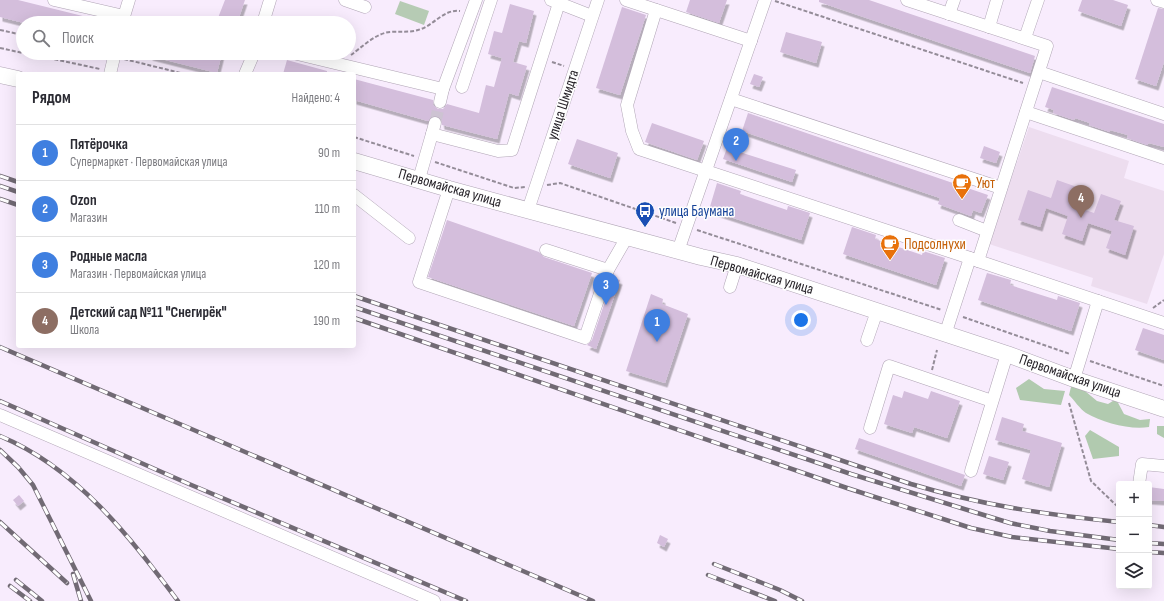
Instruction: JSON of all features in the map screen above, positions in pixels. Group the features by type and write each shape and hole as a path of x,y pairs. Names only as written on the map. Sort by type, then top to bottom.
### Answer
{"main road":[{"path":"0,75 16,79"},
{"name":"Первомайская улица","path":"356,162 449,189 678,251 737,265 945,335 1007,354 1074,379 1164,409"}],"street":[{"path":"54,0 109,16"},
{"path":"124,16 128,0"},
{"path":"265,16 270,0"},
{"path":"345,0 365,7"},
{"path":"440,102 443,89 476,0"},
{"path":"462,87 491,0"},
{"name":"улица Шмидта","path":"528,210 598,0"},
{"path":"626,0 751,41"},
{"path":"678,251 765,0"},
{"path":"910,0 1047,46 987,231 974,259 945,335"},
{"path":"949,14 954,0"},
{"path":"989,27 997,0"},
{"path":"1025,38 1038,0"},
{"path":"1157,0 1164,2"},
{"path":"419,179 434,128 498,151 512,150 541,58 555,1 592,16"},
{"path":"656,10 627,105 632,131 639,149 1164,323"},
{"path":"110,72 113,60"},
{"path":"246,72 251,60"},
{"path":"322,60 443,89"},
{"path":"1039,72 1164,114"},
{"path":"731,99 1001,188"},
{"path":"1026,112 1164,158"},
{"path":"449,189 419,282 585,338 608,270 627,237"},
{"path":"356,197 409,238"},
{"path":"959,220 987,231"},
{"path":"546,250 608,270"},
{"path":"730,287 737,265"},
{"path":"1074,379 1098,301"},
{"path":"867,340 877,311"},
{"path":"970,471 1007,354"},
{"path":"870,428 889,366 992,401"},
{"path":"0,415 434,601"},
{"path":"1140,481 1142,464 1164,466"}],"path":[{"path":"773,0 1034,87"},
{"path":"356,53 384,34 423,28 445,14 456,11 471,13"},
{"path":"0,30 16,33"},
{"path":"0,48 16,51"},
{"path":"541,58 574,70"},
{"path":"54,60 106,72"},
{"path":"133,60 178,72"},
{"path":"339,64 345,60"},
{"path":"356,138 514,188 560,183 1164,386"},
{"path":"929,379 937,350"},
{"path":"1069,403 1091,481 1116,505"}],"shaded area":[{"path":"1029,127 1129,161 1124,178 1164,191 1164,254 1147,304 1091,286 1093,278 989,244"}],"green space":[{"path":"400,1 429,11 424,25 395,14"},
{"path":"1029,379 1044,389 1065,391 1061,405 1020,400 1016,388"},
{"path":"1079,386 1097,401 1108,404 1116,399 1124,414 1140,420 1150,419 1149,427 1125,427 1100,420 1086,413 1069,395 1071,387"},
{"path":"1157,426 1164,426 1164,438 1157,434"},
{"path":"1090,430 1119,447 1119,456 1093,459 1085,436"}],"building":[{"path":"0,0 18,0 83,16 16,16 16,21 0,17"},
{"path":"225,0 245,0 239,16 219,16"},
{"path":"690,0 727,0 719,23 686,12"},
{"path":"819,0 869,0 1035,56 1030,73 819,2"},
{"path":"1082,0 1113,0 1128,5 1121,26 1078,11"},
{"path":"510,4 534,11 526,43 519,41 513,62 527,66 518,96 509,93 497,139 442,125 441,118 437,116 433,116 428,121 356,101 356,80 433,100 433,105 438,109 443,109 447,104 479,113 486,85 494,87 502,58 488,54 494,31 502,33"},
{"path":"622,7 646,15 620,95 596,88"},
{"path":"1158,8 1164,9 1164,62 1156,86 1135,79"},
{"path":"786,32 822,42 816,63 780,52"},
{"path":"166,60 220,60 217,72"},
{"path":"287,60 327,71 327,72 284,72"},
{"path":"754,74 763,77 759,87 750,84"},
{"path":"1052,87 1164,124 1164,147 1149,143 1147,145 1127,138 1128,135 1110,130 1110,132 1089,125 1090,123 1075,118 1074,120 1053,113 1054,110 1045,107"},
{"path":"748,113 988,195 981,213 973,210 971,216 938,204 940,198 742,131"},
{"path":"652,123 704,141 697,160 645,142"},
{"path":"577,139 618,153 610,178 568,164"},
{"path":"984,146 1000,152 996,163 980,158"},
{"path":"727,148 796,170 792,182 723,159"},
{"path":"1057,180 1077,187 1071,205 1094,213 1101,194 1121,201 1114,220 1134,226 1125,255 1106,248 1112,231 1088,223 1082,241 1062,234 1068,216 1046,208 1040,227 1018,220 1028,190 1051,198"},
{"path":"717,183 741,191 740,194 787,210 788,206 810,213 801,240 709,210"},
{"path":"447,220 539,252 544,257 592,273 574,326 428,277"},
{"path":"852,227 876,235 875,239 922,255 923,251 945,258 936,285 843,254"},
{"path":"987,273 1011,280 1010,285 1057,300 1058,296 1080,303 1071,331 978,300"},
{"path":"613,278 620,280 596,349 587,345 592,340"},
{"path":"651,294 663,299 662,304 688,314 665,383 626,371"},
{"path":"1143,328 1164,335 1164,360 1135,350"},
{"path":"904,391 928,399 931,391 960,401 947,438 914,427 912,433 884,424 893,395 902,398"},
{"path":"1002,417 1024,424 1022,431 1062,443 1049,487 1022,479 1031,450 995,440"},
{"path":"859,438 965,475 961,486 855,449"},
{"path":"989,456 1009,462 1003,480 983,474"},
{"path":"1152,487 1164,489 1164,501 1152,500"},
{"path":"19,495 24,501 18,506 13,500"},
{"path":"660,535 668,539 664,547 657,543"}],"tunnel":[{"path":"435,123 440,102"}],"railway":[{"path":"0,176 16,181"},
{"path":"0,186 16,191"},
{"path":"0,199 16,204"},
{"path":"356,297 911,484 963,498 1014,508 1116,522"},
{"path":"356,308 851,474 1010,523 1050,531 1116,540"},
{"path":"356,319 847,488 971,528 1012,537 1116,549"},
{"path":"0,347 593,601"},
{"path":"0,401 189,484 466,601"},
{"path":"0,436 28,450 53,466 100,506 140,552 178,601"},
{"path":"0,450 18,467 33,485 91,601"},
{"path":"0,522 67,583"},
{"path":"1152,525 1164,527"},
{"path":"1152,543 1164,544"},
{"path":"1152,552 1164,553"},
{"path":"714,564 780,590 802,601"},
{"path":"73,574 81,601"},
{"path":"708,575 775,601"},
{"path":"16,580 42,601"},
{"path":"10,586 30,601"}],"place":[{"name":"Ozon","path":"736,161"},
{"name":"Уют","path":"962,200"},
{"name":"Детский сад №11 \"Снегирёк\"","path":"1081,218"},
{"name":"улица Баумана","path":"645,228"},
{"name":"Подсолнухи","path":"890,261"},
{"name":"Родные масла","path":"606,305"},
{"name":"Пятёрочка","path":"657,342"}]}
